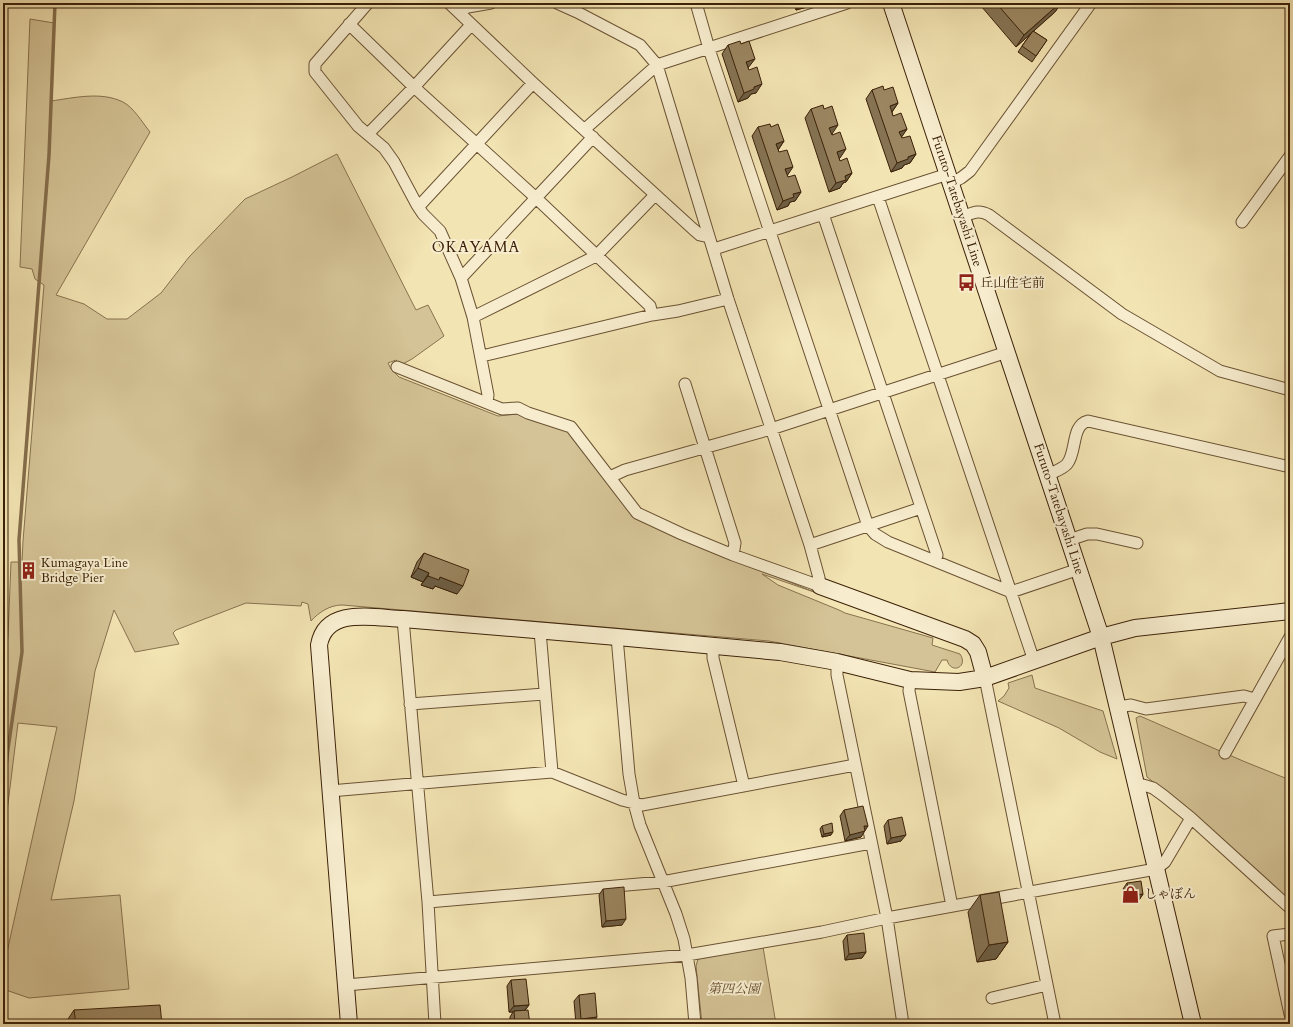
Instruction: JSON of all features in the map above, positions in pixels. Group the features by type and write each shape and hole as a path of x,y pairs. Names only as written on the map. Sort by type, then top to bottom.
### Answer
{"street":[{"path":"368,3 315,64 315,72 358,126 384,148 394,162 423,214 440,231 461,278 474,317 488,395 487,402"},
{"path":"449,3 533,83 655,195 700,235 709,237"},
{"path":"459,12 468,7 491,3"},
{"path":"556,3 577,12 640,45 657,65 728,299 810,545 820,586"},
{"path":"696,3 708,48 868,526 875,534 888,542 1011,592 1079,569"},
{"path":"461,278 536,197 589,133 657,65 708,48 814,8 847,3"},
{"name":"Furuto-Tatebayashi Line","path":"891,3 1101,637 1193,1024"},
{"path":"714,249 878,197 949,178 961,178 970,171 1091,3"},
{"path":"349,24 414,87 536,197 650,306 652,315"},
{"path":"368,134 471,25"},
{"path":"417,205 421,204 533,83"},
{"path":"1242,222 1290,156"},
{"path":"474,317 596,256 655,195"},
{"path":"878,197 1034,661"},
{"path":"962,217 978,211 982,211 989,215 1122,314 1220,371 1290,390"},
{"path":"822,214 937,556 935,561"},
{"path":"482,356 652,315 678,311 728,299"},
{"path":"610,477 625,470 772,429 1007,352"},
{"path":"397,367 502,409 518,408 528,413 571,427 637,513 682,534 733,555 965,639 973,644 978,652 985,678 1055,1024"},
{"path":"685,384 735,543 733,555"},
{"path":"1048,475 1066,465 1071,457 1078,427 1083,422 1088,421 1290,467"},
{"path":"810,545 921,508"},
{"path":"1069,540 1087,534 1097,534 1137,543"},
{"path":"349,1024 319,645 323,632 332,623 345,618 403,620 712,645 780,652 837,662 910,680 959,682 985,678 1101,637 1135,628 1290,610"},
{"path":"403,620 428,902 431,977 435,1024"},
{"path":"540,631 544,694 552,772"},
{"path":"1225,753 1290,636"},
{"path":"617,637 629,774 634,803 640,825 676,914 684,939 691,978 695,1024"},
{"path":"712,645 713,658 744,786"},
{"path":"837,662 836,675 886,918 903,1024"},
{"path":"910,680 909,691 952,906"},
{"path":"410,704 544,694"},
{"path":"1118,707 1131,705 1146,709 1244,696 1254,699"},
{"path":"330,791 552,772 622,800 642,805 855,765"},
{"path":"1136,786 1153,788 1191,818 1290,908"},
{"path":"346,985 687,955 822,932 886,918 1156,869 1165,862 1191,818"},
{"path":"428,902 662,882 871,843"},
{"path":"1290,934 1273,936 1290,1014"},
{"path":"992,998 1047,985"}],"green space":[{"path":"30,19 54,23 51,101 87,96 114,99 123,102 131,108 150,132 56,295 84,304 107,319 127,319 161,293 189,257 245,199 337,154 416,310 428,305 444,336 401,365 396,360 388,363 391,369 399,377 498,416 517,414 565,430 570,434 631,514 637,519 814,592 762,574 778,585 845,613 933,638 932,645 960,654 962,659 961,666 955,668 949,665 947,660 942,660 935,672 769,641 342,605 333,606 325,610 311,621 308,604 302,602 301,606 246,603 176,630 173,633 179,644 135,652 114,610 95,671 74,801 51,900 120,895 129,989 29,998 3,989 3,970 57,727 18,723 3,844 3,679 8,636 11,562 22,562 44,285 35,279 32,269 20,267"},
{"path":"1032,675 1035,688 1103,711 1117,759 1100,752 1059,728 998,701 1004,696 1009,688 1008,683"},
{"path":"1140,716 1290,780 1290,903 1194,814 1147,777 1136,718"},
{"name":"第四公園","path":"763,947 776,1024 702,1024 696,966 698,959"}],"building":[{"path":"996,3 1060,3 1024,35"},
{"path":"1033,31 1047,40 1036,56 1022,46"},
{"path":"740,41 741,44 749,41 755,59 746,62 749,70 757,67 762,84 744,93 728,45"},
{"path":"883,86 884,90 893,87 898,103 890,106 893,116 901,113 907,129 899,132 902,138 910,136 916,154 897,163 872,90"},
{"path":"823,105 824,109 832,106 838,125 829,128 832,135 840,132 846,149 837,152 840,161 847,158 852,173 845,176 846,180 836,183 811,109"},
{"path":"770,124 771,127 778,124 784,141 776,144 779,152 787,150 793,167 785,169 788,177 795,175 801,192 793,194 794,197 783,201 758,127"},
{"path":"424,553 469,570 463,586 440,577 439,580 428,576 429,573 418,568"},
{"path":"30,562 33,562 32,569 29,568"},
{"path":"863,806 868,826 864,826 865,831 850,835 844,810"},
{"path":"902,817 906,835 891,838 888,820"},
{"path":"832,823 833,832 824,834 822,826"},
{"path":"1141,881 1143,894 1129,896 1127,883"},
{"path":"624,887 626,919 606,921 603,889"},
{"path":"999,892 1008,942 989,945 980,895"},
{"path":"864,933 866,952 849,954 847,935"},
{"path":"526,979 529,1005 514,1006 511,980"},
{"path":"595,993 597,1017 581,1019 579,995"},
{"path":"160,1005 162,1024 76,1024 74,1010"},
{"path":"528,1010 530,1024 515,1024 514,1011"}],"waterway":[{"path":"3,793 22,652 19,540 49,155 55,3"}],"place":[{"name":"丘山住宅前","path":"967,283"},
{"name":"Kumagaya Line Bridge Pier","path":"28,570"},
{"name":"しゃぼん","path":"1131,894"}],"district":[{"name":"OKAYAMA","path":"476,247"}]}
